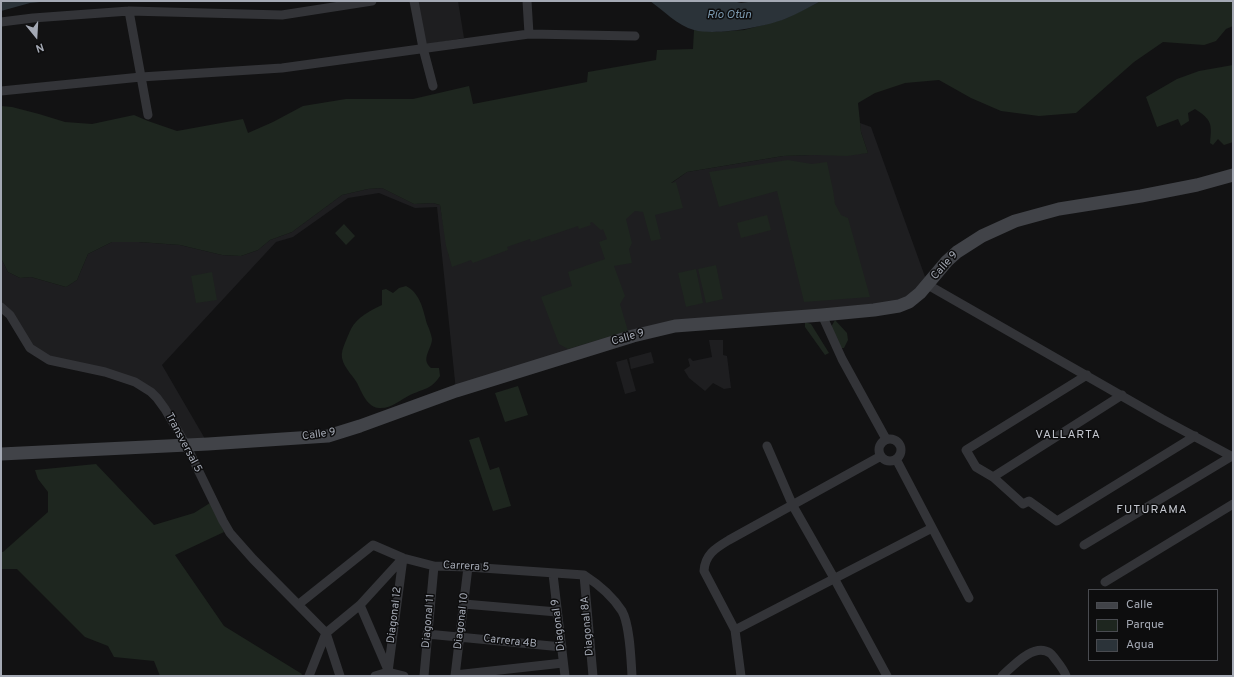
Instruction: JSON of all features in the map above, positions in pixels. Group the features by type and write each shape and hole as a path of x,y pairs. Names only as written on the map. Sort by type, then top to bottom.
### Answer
{"main road":[{"name":"Calle 9","path":"1,454 328,436 456,391 663,328 822,315 899,306 914,299 928,285 947,261 957,252 982,236 1015,221 1058,209 1141,196 1197,185 1233,175"}],"street":[{"path":"1,22 33,18 129,11 282,15 372,1"},
{"path":"414,1 423,48 433,86"},
{"path":"527,1 529,34"},
{"path":"129,11 148,114"},
{"path":"1,91 141,77 282,68 529,34 634,36"},
{"path":"928,285 1232,457 1084,545"},
{"name":"Transversal 5","path":"1,307 10,315 30,348 49,360 105,372 135,382 151,392 165,409 186,445 222,521 230,533 253,560 299,604 326,633"},
{"path":"822,315 842,359 886,439"},
{"path":"1087,376 966,450 976,467 993,477 1022,504 1029,501 1057,521 1195,436"},
{"path":"993,477 1122,395"},
{"path":"886,439 897,440 901,446 901,453 896,459 890,461 881,456 879,448 886,439"},
{"path":"766,446 793,506 887,676"},
{"path":"741,676 735,630 704,571 705,562 708,556 716,548 729,540 881,456"},
{"path":"896,459 970,598"},
{"path":"1105,582 1233,504"},
{"path":"735,630 932,528"},
{"name":"Carrera 5","path":"299,604 373,545 403,558 434,566 584,575"},
{"path":"309,676 326,633 360,604 403,558"},
{"name":"Diagonal 12","path":"388,672 403,558"},
{"name":"Diagonal 11","path":"424,676 434,566"},
{"name":"Diagonal 10","path":"455,675 468,567"},
{"name":"Diagonal 9","path":"553,574 565,676"},
{"path":"584,575 605,592 623,612 632,676"},
{"name":"Diagonal 8A","path":"584,575 592,676"},
{"path":"360,604 388,672"},
{"path":"464,604 557,612"},
{"path":"326,633 340,676"},
{"name":"Carrera 4B","path":"427,634 562,647"},
{"path":"1002,676 1029,653 1039,650 1050,653 1064,670 1066,676"},
{"path":"455,675 563,663"},
{"path":"375,676 388,672 404,676"}],"shaded area":[{"path":"417,1 458,1 464,38 424,45"},
{"path":"860,123 871,127 928,285 909,302 675,326 456,391 437,207 415,208 379,193 348,198 293,237 276,242 162,365 208,444 186,445 165,409 143,387 40,355 1,307 1,258 8,272 20,278 31,277 66,287 77,280 88,254 112,242 180,245 222,255 241,256 258,250 270,240 292,232 342,195 368,189 382,188 414,204 433,203 440,205 449,256 669,185 687,172 783,156 868,153 861,132"},
{"path":"709,340 723,340 723,355 727,356 731,388 724,389 713,383 705,391 689,378 684,370 690,366 688,359 690,358 693,361 712,357"},
{"path":"651,352 654,363 631,369 629,358"},
{"path":"627,359 636,391 625,394 616,362"}],"green space":[{"path":"821,1 1233,1 1233,26 1226,29 1216,41 1204,45 1163,42 1134,62 1076,113 1039,116 1001,111 971,98 939,80 905,83 875,93 858,103 861,132 868,153 847,156 783,156 687,172 671,183 676,182 683,208 655,215 661,239 651,241 643,212 635,211 626,219 632,243 629,249 632,263 614,266 625,296 620,304 628,331 568,349 559,344 541,297 572,286 568,272 605,259 599,242 607,239 603,229 601,230 592,222 590,223 591,225 579,229 578,226 531,242 530,239 507,247 508,250 473,263 471,260 452,267 446,246 440,205 433,203 414,204 382,188 368,189 342,195 292,232 270,240 258,250 241,256 222,255 180,245 112,242 88,254 77,280 66,287 31,277 20,278 8,272 1,258 1,106 12,107 65,122 92,124 134,115 177,131 243,119 248,133 303,106 346,99 413,99 469,86 473,104 587,82 588,72 656,60 657,50 693,49 694,30 716,32 744,30 785,19"},
{"path":"1233,65 1233,142 1224,145 1218,139 1213,145 1210,143 1210,123 1205,116 1195,109 1188,113 1189,121 1181,126 1178,119 1157,127 1146,97 1177,79 1199,71"},
{"path":"788,160 812,164 827,162 835,204 841,215 848,218 870,297 804,302 777,191 719,207 709,172"},
{"path":"767,215 771,230 741,238 737,223"},
{"path":"344,224 355,236 346,245 335,233"},
{"path":"716,265 723,299 706,303 698,269"},
{"path":"696,269 703,303 686,307 678,273"},
{"path":"212,272 217,300 196,303 191,276"},
{"path":"406,286 415,293 422,307 432,339 432,343 426,358 428,365 431,368 439,368 440,376 434,384 423,390 410,395 391,406 379,408 369,403 362,394 357,383 343,362 342,350 351,329 357,321 361,317 382,305 382,290 386,289 393,293 399,288"},
{"path":"835,320 847,333 848,340 844,348 840,348 831,327"},
{"path":"805,322 811,324 829,353 825,355 805,327"},
{"path":"518,386 528,415 505,422 495,393"},
{"path":"479,437 490,470 499,467 511,506 493,511 469,440"},
{"path":"96,464 154,525 194,513 210,503 224,532 175,555 224,626 302,674 301,676 160,676 154,661 114,657 108,646 85,637 17,569 1,569 1,552 3,552 48,512 48,492 38,479 35,470"}],"water":[{"path":"1,1 50,1 30,3 1,11"},
{"name":"Río Otún","path":"650,1 733,1 741,3 755,1 821,1 790,17 776,22 740,30 703,32 682,25"}],"district":[{"name":"VALLARTA","path":"1068,436"},
{"name":"FUTURAMA","path":"1152,511"}]}
